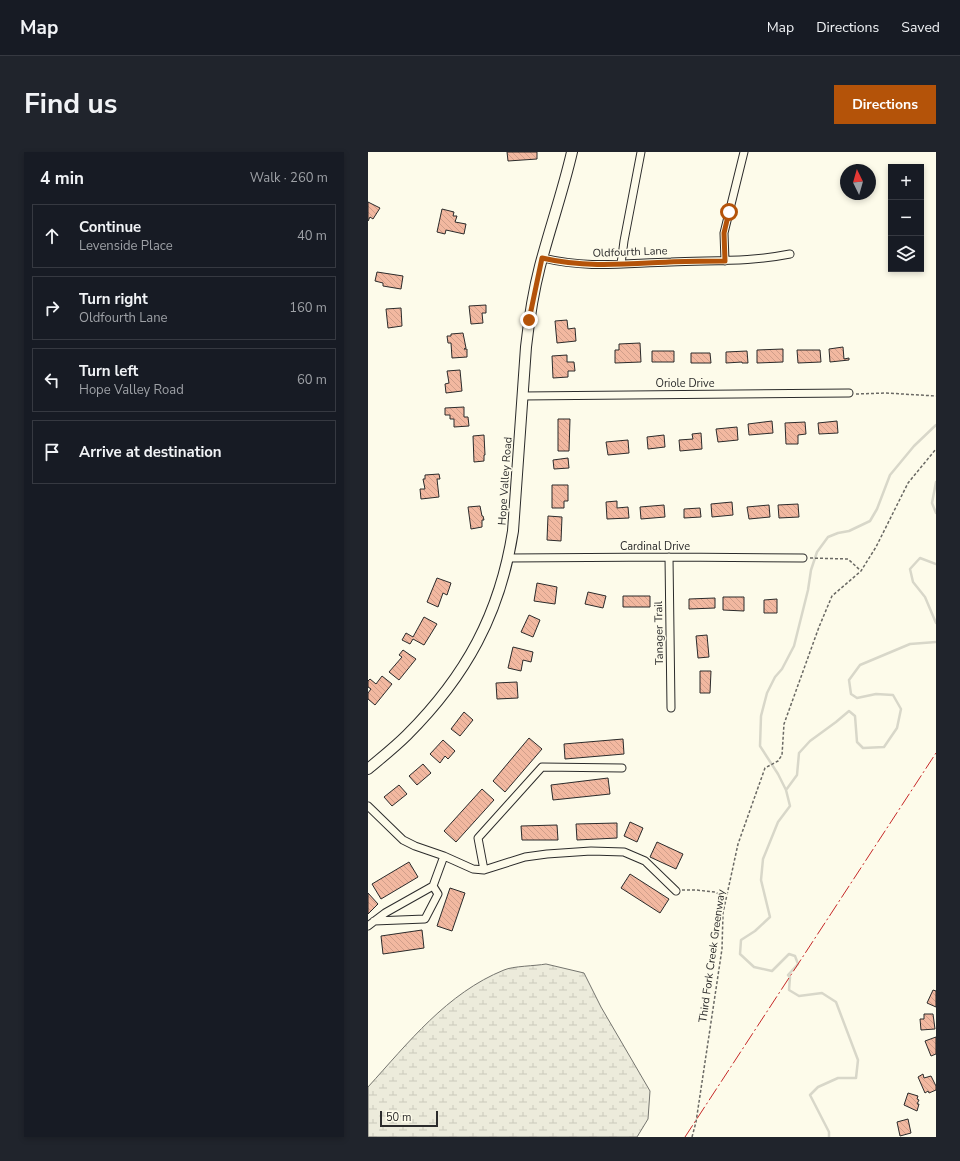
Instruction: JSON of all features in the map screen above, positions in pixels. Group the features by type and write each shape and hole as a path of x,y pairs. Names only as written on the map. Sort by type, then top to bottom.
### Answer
{"main road":[{"name":"Hope Valley Road","path":"368,769 406,736 447,690 458,675 485,629 500,589 508,558 515,516 522,396 529,320 542,258 559,203 572,152"}],"street":[{"path":"621,264 641,152"},
{"path":"725,261 724,233 744,152"},
{"name":"Oldfourth Lane","path":"542,258 561,262 584,264 621,264 725,261 771,258 790,254"},
{"name":"Oriole Drive","path":"522,396 848,393"},
{"name":"Tanager Trail","path":"669,557 671,708"},
{"name":"Cardinal Drive","path":"508,558 803,558"},
{"path":"484,870 478,838 542,767 622,768"},
{"path":"368,806 403,840 415,846 444,856 466,867 484,870 525,857 546,854 591,851 624,852 645,861 676,891"},
{"path":"371,923 385,913 433,886 444,856"},
{"path":"371,923 426,919 438,894 433,886"}],"path":[{"path":"848,393 860,395 886,393 936,396"},
{"name":"Third Fork Creek Greenway","path":"692,1137 696,1122 722,949 723,913 738,844 765,768 778,761 782,755 784,724 819,627 832,596 861,571 876,546 908,483 936,449"},
{"path":"815,558 848,559 861,571"},
{"path":"676,891 696,890 715,892 726,898"}],"green space":[{"path":"546,964 584,973 601,1007 650,1091 648,1119 637,1137 368,1137 368,1087 430,1021 464,992 483,980 504,970"}],"building":[{"path":"507,152 537,152 537,159 508,161"},
{"path":"368,202 380,208 373,219 370,217 368,221"},
{"path":"442,209 454,212 453,216 457,216 455,222 466,224 464,234 446,230 445,234 437,232"},
{"path":"377,272 403,276 401,289 383,286 383,283 375,281"},
{"path":"486,305 486,313 482,313 483,323 471,324 469,306"},
{"path":"401,308 402,326 388,328 386,309"},
{"path":"567,320 568,329 575,328 576,341 557,343 555,321"},
{"path":"463,333 466,348 464,349 467,349 467,357 452,358 451,343 448,343 447,336 451,336 451,334"},
{"path":"640,343 641,362 615,363 615,350 619,350 619,344"},
{"path":"843,347 844,359 849,358 849,360 830,362 829,349"},
{"path":"783,349 783,362 757,363 757,350"},
{"path":"797,350 820,350 821,362 798,363"},
{"path":"652,351 674,351 674,362 652,362"},
{"path":"747,351 748,363 726,363 726,352"},
{"path":"691,353 710,353 711,363 691,363"},
{"path":"567,355 567,362 574,362 575,371 568,371 568,377 553,378 552,356"},
{"path":"460,370 462,391 446,393 445,384 449,383 447,371"},
{"path":"464,407 464,417 468,417 469,426 454,427 454,419 450,419 450,415 445,415 445,408"},
{"path":"558,419 570,419 569,451 558,451"},
{"path":"772,421 773,433 749,435 748,424"},
{"path":"837,421 838,433 819,434 818,423"},
{"path":"805,422 806,434 798,435 798,444 786,444 785,423"},
{"path":"737,427 738,440 718,442 716,429"},
{"path":"701,433 702,449 680,451 679,440 693,439 692,434"},
{"path":"484,435 484,461 474,462 473,436"},
{"path":"664,435 665,447 648,449 647,437"},
{"path":"628,440 629,453 608,455 606,442"},
{"path":"568,458 569,468 554,469 553,460"},
{"path":"439,474 440,479 437,479 439,497 421,499 420,489 425,489 423,479 425,479 425,475"},
{"path":"552,485 568,485 568,501 564,501 564,508 552,508"},
{"path":"617,501 617,508 628,507 629,518 607,519 606,502"},
{"path":"732,502 733,515 712,517 711,504"},
{"path":"798,504 799,517 779,518 778,505"},
{"path":"664,505 665,517 641,519 640,507"},
{"path":"769,505 770,517 749,519 747,507"},
{"path":"480,506 484,520 482,520 482,527 471,529 468,507"},
{"path":"700,508 701,517 684,518 684,509"},
{"path":"548,516 562,517 561,541 547,540"},
{"path":"437,578 451,583 447,595 443,593 438,607 427,602"},
{"path":"537,583 557,587 555,604 534,601"},
{"path":"588,592 606,596 603,608 585,604"},
{"path":"623,596 650,596 650,607 623,607"},
{"path":"723,597 744,597 744,611 723,610"},
{"path":"715,598 715,608 689,609 689,599"},
{"path":"777,599 777,613 764,613 764,600"},
{"path":"529,615 540,620 533,637 521,632"},
{"path":"424,617 437,624 424,645 413,639 410,644 402,640 406,633 413,637"},
{"path":"707,635 709,657 698,658 696,636"},
{"path":"513,647 533,652 531,662 523,660 521,671 508,668"},
{"path":"403,650 416,659 399,680 389,672 402,657 399,655"},
{"path":"700,671 711,671 710,693 700,693"},
{"path":"382,676 392,684 375,705 368,699 368,693 371,689 368,687 368,681 370,679 376,684"},
{"path":"517,682 518,698 497,699 496,683"},
{"path":"464,712 473,720 460,736 451,729"},
{"path":"529,738 542,749 505,792 493,781"},
{"path":"623,739 624,754 565,759 564,744"},
{"path":"443,740 455,751 448,759 445,756 440,763 430,754"},
{"path":"423,764 431,773 417,785 409,776"},
{"path":"608,778 610,794 553,800 551,785"},
{"path":"399,785 407,794 392,806 384,797"},
{"path":"482,789 494,800 456,842 444,831"},
{"path":"630,822 643,828 637,842 624,836"},
{"path":"617,823 617,838 577,840 576,824"},
{"path":"557,825 558,840 522,840 521,826"},
{"path":"657,842 683,854 676,869 650,857"},
{"path":"409,862 418,877 381,899 372,884"},
{"path":"630,874 669,899 660,913 621,888"},
{"path":"450,888 465,893 452,931 437,926"},
{"path":"368,893 378,904 368,914"},
{"path":"422,930 424,948 383,954 381,936"},
{"path":"933,990 936,991 936,1007 927,1003"},
{"path":"924,1014 933,1014 935,1029 921,1030 920,1019 924,1019"},
{"path":"936,1037 936,1054 931,1056 925,1041"},
{"path":"923,1074 924,1078 931,1076 936,1086 936,1090 925,1093 918,1077"},
{"path":"908,1093 918,1096 917,1099 919,1100 917,1104 919,1104 917,1111 904,1105"},
{"path":"908,1119 911,1133 900,1136 897,1122"}],"waterway":[{"path":"786,790 778,774 760,746 761,716 767,693 794,646 808,590 811,570 817,552 828,537 849,531 870,521 877,509 890,475 914,446 936,425"},
{"path":"936,482 932,503 936,513"},
{"path":"936,564 920,558 910,569 913,582 925,597 936,623"},
{"path":"829,1137 829,1132 810,1095 818,1087 838,1078 856,1078 858,1060 836,1002 822,993 799,996 789,990 790,977 788,975 798,964 795,956 789,954 772,971 754,967 740,954 741,940 755,931 770,917 761,880 763,859 778,822 790,806 786,790 797,775 799,753 810,741 849,711 855,716 857,742 863,748 884,747 897,728 901,709 893,695 876,694 857,698 851,694 849,680 860,665 910,644 936,642"}],"power":[{"path":"685,1137 936,753"}],"route":[{"path":"529,320 542,258 561,262 603,265 725,261 724,233 729,212"}]}
